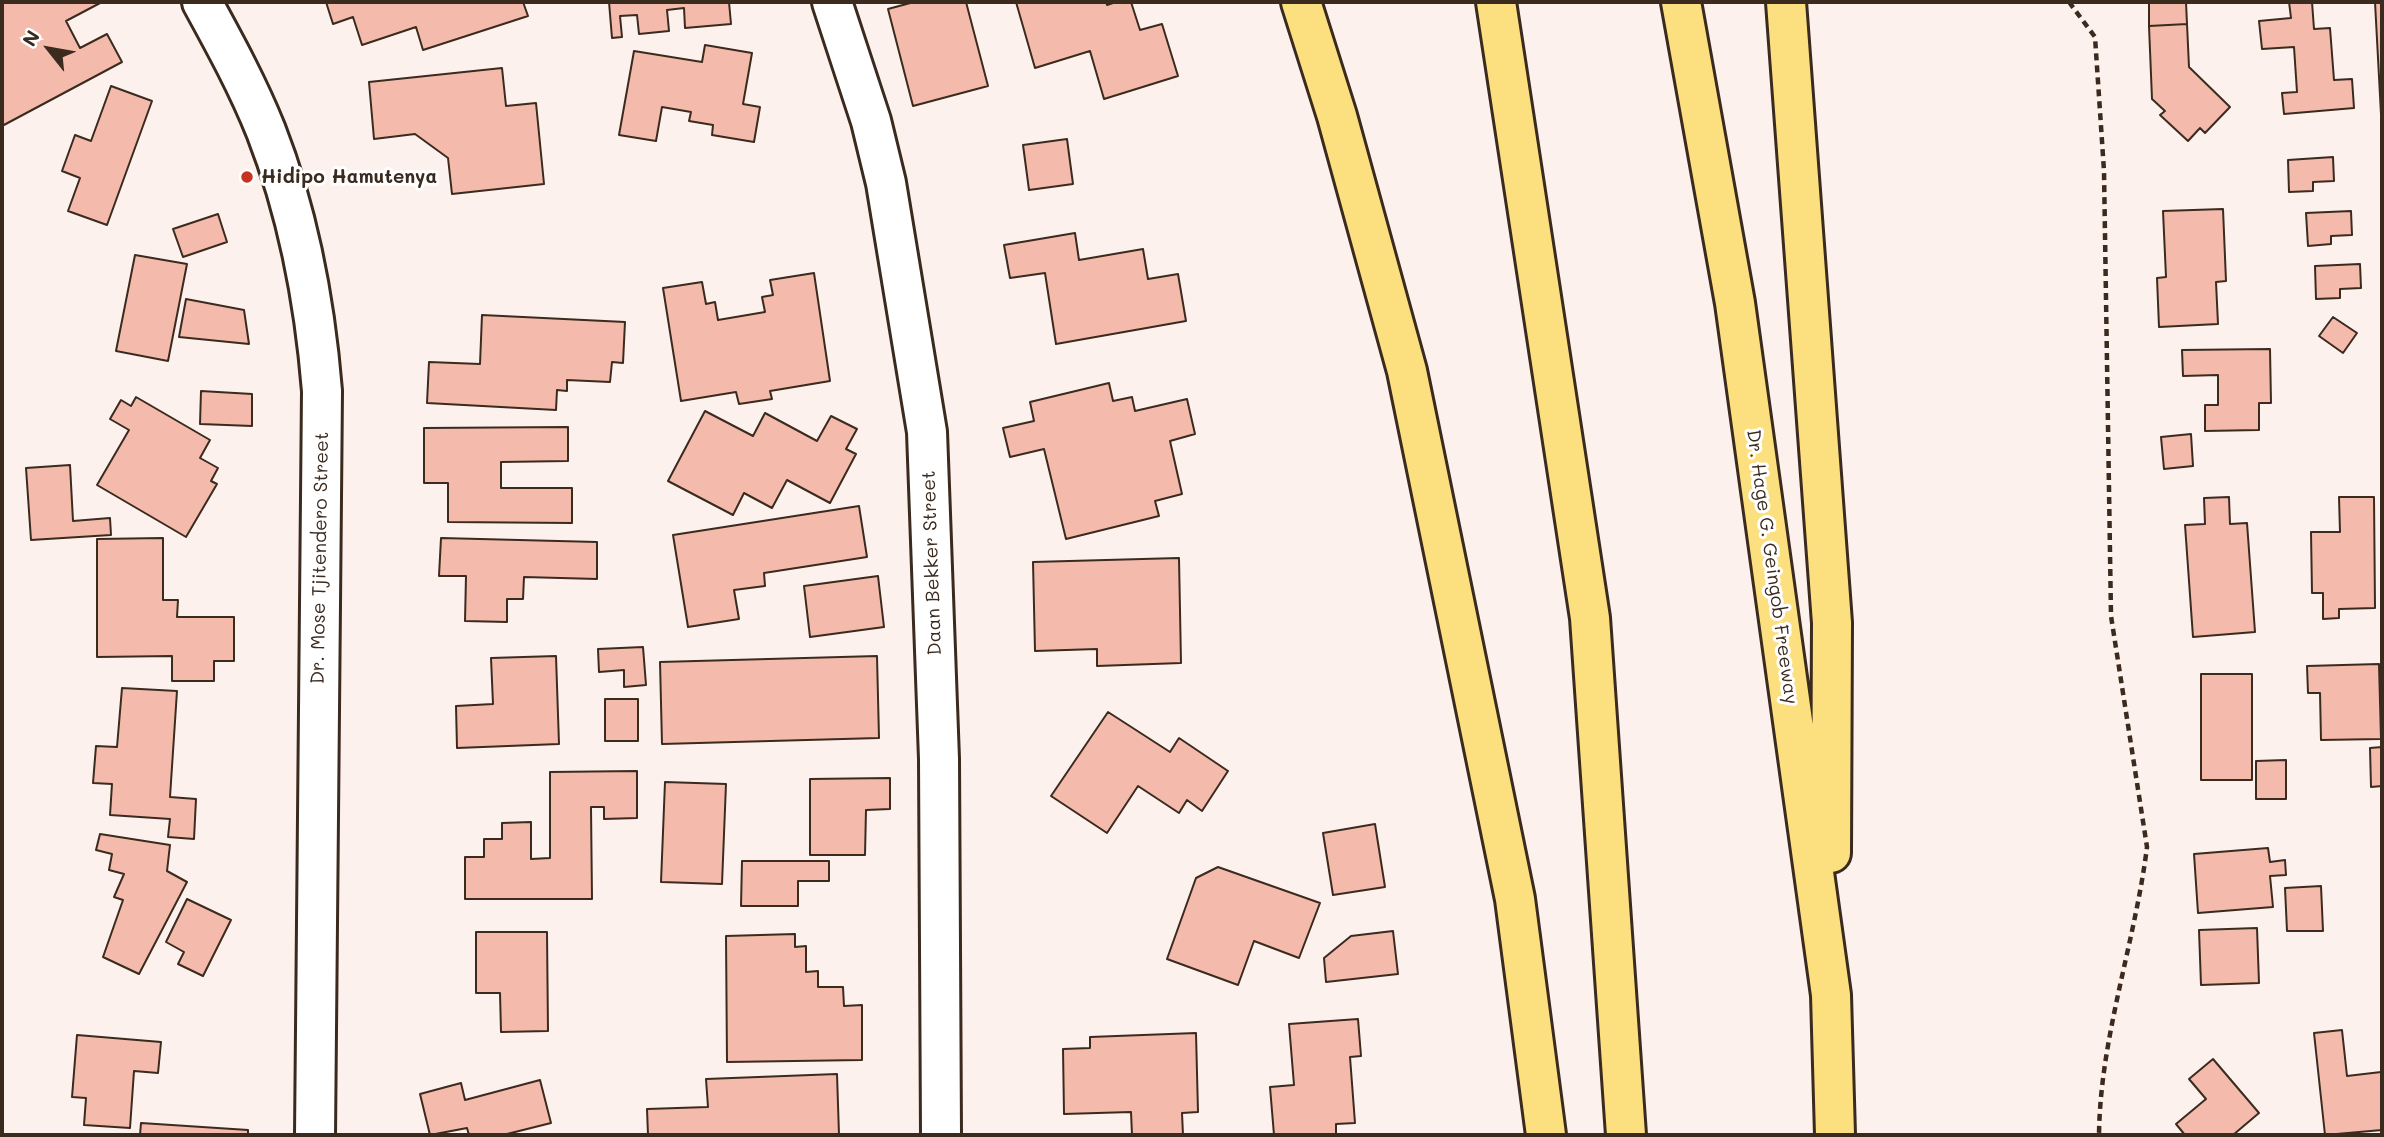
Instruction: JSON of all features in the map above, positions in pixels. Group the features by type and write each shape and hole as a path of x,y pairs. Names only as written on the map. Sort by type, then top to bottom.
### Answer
{"highway":[{"path":"1301,2 1337,116 1407,371 1515,899 1546,1135"},
{"path":"1496,2 1590,618 1626,1135"},
{"name":"Dr. Hage G. Geingob Freeway","path":"1681,2 1735,303 1831,995 1835,1135"},
{"path":"1786,2 1832,623 1831,995"}],"street":[{"name":"Dr. Mose Tjitendero Street","path":"202,2 236,65 267,134 301,250 318,346 322,391 315,1135"},
{"name":"Daan Bekker Street","path":"832,2 871,121 886,184 927,432 939,759 941,1135"}],"path":[{"path":"2068,2 2095,37 2104,171 2111,616 2147,847 2099,1109 2099,1135"}],"building":[{"path":"4,2 102,2 66,21 80,48 107,34 122,62 2,126"},
{"path":"326,2 523,2 528,16 423,50 416,27 362,45 353,17 333,24"},
{"path":"609,2 729,2 731,24 685,28 684,8 667,10 669,31 639,34 637,15 620,16 622,37 612,38"},
{"path":"914,2 966,2 988,86 913,106 888,9"},
{"path":"1016,2 1106,2 1107,5 1131,2 1140,30 1162,24 1178,76 1104,99 1090,51 1035,68"},
{"path":"2149,2 2186,2 2187,24 2149,26"},
{"path":"2289,2 2312,2 2314,29 2330,28 2334,80 2352,79 2354,108 2284,114 2282,93 2297,92 2294,47 2262,49 2259,21 2291,18"},
{"path":"2375,2 2382,2 2382,133"},
{"path":"2187,24 2189,67 2230,107 2205,133 2200,128 2188,141 2160,115 2165,111 2152,99 2149,26"},
{"path":"705,45 752,53 743,104 760,107 754,142 712,135 713,125 689,121 691,112 662,107 656,141 619,135 634,51 702,62"},
{"path":"502,68 506,106 536,103 544,184 452,194 448,158 415,134 374,139 369,82"},
{"path":"111,86 152,101 107,225 68,211 80,178 62,171 75,135 91,141"},
{"path":"1067,139 1073,184 1029,190 1023,145"},
{"path":"2333,157 2334,181 2313,182 2313,191 2289,192 2288,160"},
{"path":"2223,209 2226,281 2216,282 2218,324 2159,327 2157,278 2166,277 2163,211"},
{"path":"2351,211 2352,235 2331,236 2331,244 2308,246 2306,213"},
{"path":"218,214 227,242 183,257 173,229"},
{"path":"1075,233 1079,260 1143,249 1148,279 1178,274 1186,321 1056,344 1045,273 1010,278 1004,245"},
{"path":"135,255 187,264 168,361 116,351"},
{"path":"2360,264 2361,288 2340,289 2340,298 2316,299 2315,266"},
{"path":"814,273 830,381 770,391 772,399 739,404 736,392 681,401 663,288 702,282 706,304 715,302 718,320 765,312 762,297 773,295 770,280"},
{"path":"186,299 244,310 249,344 179,337"},
{"path":"482,315 625,322 623,363 612,362 610,382 567,380 567,391 557,390 556,410 427,403 429,362 480,364"},
{"path":"2333,317 2357,333 2343,353 2319,336"},
{"path":"2270,349 2271,403 2259,403 2259,430 2205,431 2205,405 2218,405 2218,375 2183,376 2182,350"},
{"path":"1109,383 1113,401 1132,397 1135,411 1187,399 1195,434 1170,441 1182,494 1155,501 1159,516 1066,539 1044,449 1010,457 1003,428 1034,421 1030,402"},
{"path":"201,391 252,394 252,426 200,424"},
{"path":"136,397 210,440 200,458 218,468 211,481 217,484 186,537 97,485 129,430 110,419 121,400 131,406"},
{"path":"705,411 753,436 765,413 817,441 831,416 857,429 846,449 856,454 830,503 787,480 772,508 744,493 733,515 668,481"},
{"path":"568,427 568,461 501,462 501,488 572,488 572,523 448,522 448,483 424,483 424,428"},
{"path":"2191,434 2193,466 2164,469 2161,437"},
{"path":"70,465 73,521 110,518 111,535 31,540 26,468"},
{"path":"2229,497 2230,524 2247,523 2255,632 2193,637 2185,525 2205,524 2204,498"},
{"path":"2339,497 2374,497 2375,608 2339,609 2339,618 2323,619 2323,593 2312,593 2311,532 2340,532"},
{"path":"859,506 867,557 764,573 765,586 734,590 739,619 688,627 673,535"},
{"path":"163,538 163,600 178,600 177,617 234,617 234,661 214,661 214,681 172,681 172,656 97,657 97,539"},
{"path":"441,538 597,542 597,579 524,577 523,599 507,599 507,622 465,621 466,576 439,576"},
{"path":"1179,558 1181,663 1097,666 1097,649 1035,651 1033,562"},
{"path":"878,576 884,627 810,637 804,586"},
{"path":"643,647 646,685 624,687 624,670 599,672 598,649"},
{"path":"556,656 559,744 457,748 456,706 493,704 491,658"},
{"path":"877,656 879,738 662,744 660,662"},
{"path":"2379,664 2381,739 2321,740 2320,693 2308,693 2307,666"},
{"path":"2201,674 2252,674 2252,780 2201,780"},
{"path":"122,688 177,691 170,797 196,799 194,839 168,837 170,819 110,815 112,784 93,783 96,746 117,747"},
{"path":"605,699 638,699 638,741 605,741"},
{"path":"1108,712 1170,752 1179,738 1228,771 1202,811 1187,800 1179,813 1138,786 1107,833 1051,796"},
{"path":"2382,747 2382,786 2371,787 2370,748"},
{"path":"2286,760 2286,799 2256,799 2256,761"},
{"path":"637,771 637,818 604,819 604,807 591,807 592,899 465,899 465,857 484,857 484,839 502,839 502,823 531,822 531,859 550,858 550,772"},
{"path":"890,778 890,809 866,810 865,855 810,855 810,779"},
{"path":"665,782 726,784 722,884 661,882"},
{"path":"1375,824 1385,887 1333,895 1323,833"},
{"path":"100,834 170,845 167,871 187,882 139,974 103,957 123,900 114,897 124,874 109,870 112,854 96,850"},
{"path":"2268,848 2270,862 2285,860 2286,875 2270,876 2273,907 2198,913 2194,854"},
{"path":"742,861 829,861 829,881 798,881 798,906 741,906"},
{"path":"1218,867 1320,903 1299,958 1254,941 1238,985 1167,959 1196,878"},
{"path":"2321,886 2323,931 2287,931 2285,888"},
{"path":"187,899 231,920 203,976 178,964 184,952 166,942"},
{"path":"2257,928 2259,983 2201,985 2199,930"},
{"path":"1393,931 1398,974 1326,982 1324,958 1351,936"},
{"path":"476,932 547,932 548,1031 501,1032 500,993 476,993"},
{"path":"795,934 795,947 806,946 806,972 818,971 818,987 843,987 844,1006 862,1005 862,1060 727,1062 726,936"},
{"path":"1358,1019 1361,1056 1350,1057 1355,1123 1336,1124 1336,1135 1274,1135 1270,1087 1294,1085 1289,1024"},
{"path":"2342,1030 2347,1076 2381,1072 2382,1130 2325,1135 2314,1033"},
{"path":"1196,1033 1198,1112 1182,1113 1183,1135 1132,1135 1131,1112 1064,1114 1063,1049 1090,1048 1090,1037"},
{"path":"77,1035 161,1042 158,1073 134,1071 130,1128 84,1125 86,1098 72,1097"},
{"path":"2213,1059 2259,1113 2233,1135 2185,1135 2176,1124 2206,1099 2189,1079"},
{"path":"837,1074 839,1135 648,1135 647,1109 708,1107 706,1079"},
{"path":"540,1080 551,1123 503,1135 469,1135 467,1128 430,1135 420,1094 461,1083 465,1100"},
{"path":"141,1123 248,1130 248,1135 140,1135"}],"place":[{"name":"Hidipo Hamutenya","path":"247,177"}]}
